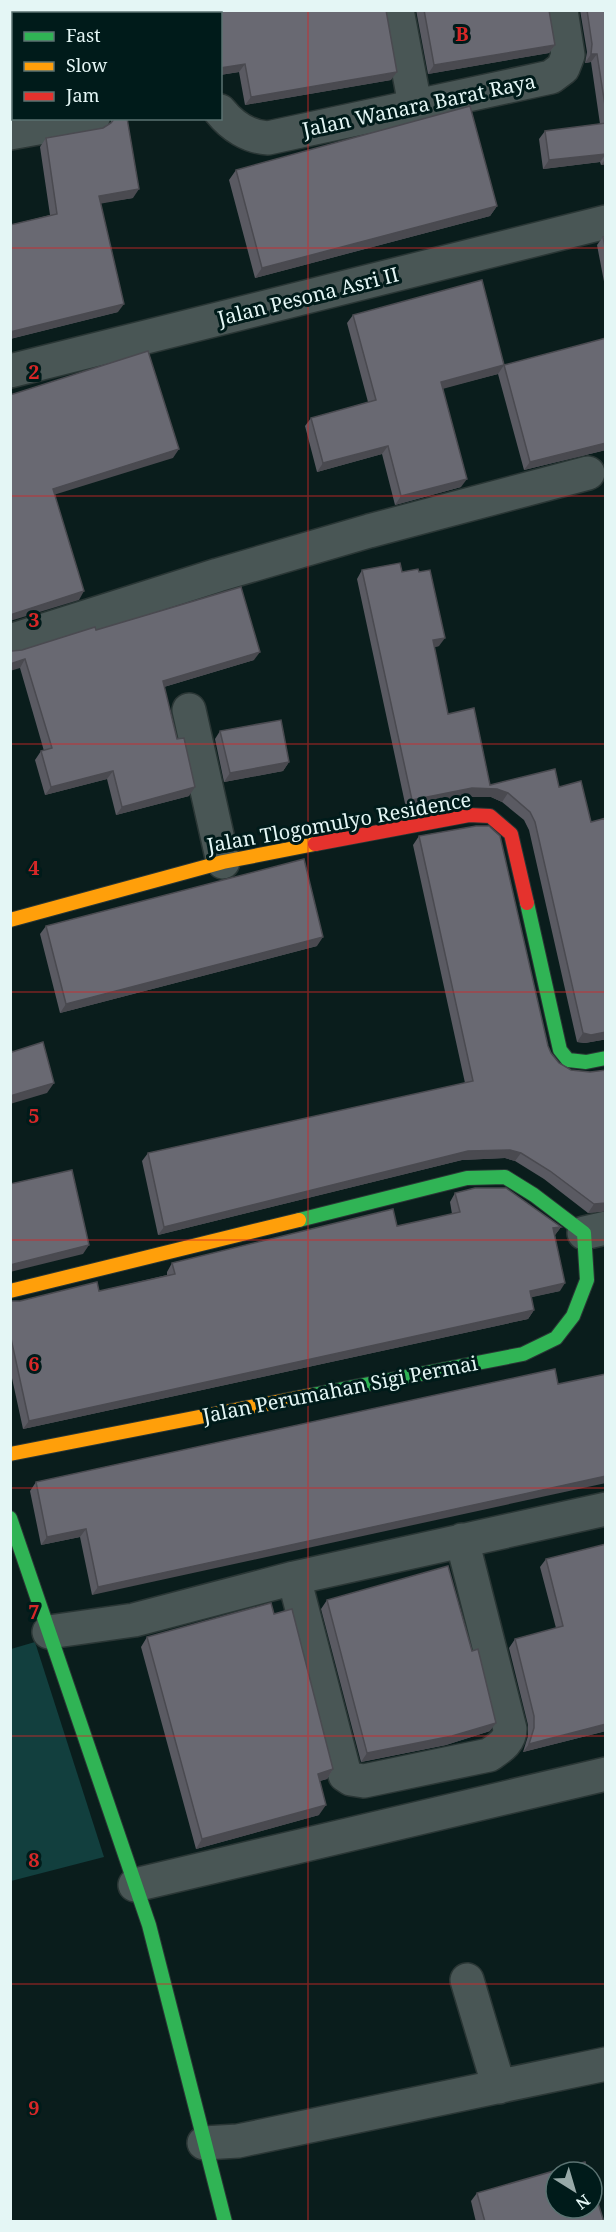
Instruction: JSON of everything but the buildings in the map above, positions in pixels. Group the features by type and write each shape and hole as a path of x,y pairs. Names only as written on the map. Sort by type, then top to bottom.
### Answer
{"street":[{"path":"397,10 415,105"},
{"name":"Jalan Wanara Barat Raya","path":"222,113 228,120 259,137 268,138 550,77 563,68 568,55 561,10"},
{"path":"10,133 82,120"},
{"name":"Jalan Pesona Asri II","path":"10,370 606,222"},
{"path":"10,641 218,575 369,531 588,473"},
{"path":"189,710 223,862"},
{"name":"Jalan Tlogomulyo Residence","path":"10,920 223,862 469,815 490,816 511,834 560,1050 568,1060 586,1062 606,1058"},
{"name":"Jalan Perumahan Sigi Permai","path":"10,1291 467,1178 505,1177 595,1231 587,1280 573,1316 556,1338 523,1354 10,1454"},
{"path":"49,1632 134,1620 294,1578 606,1509"},
{"path":"10,1518 149,1925 225,2222"},
{"path":"294,1578 345,1775 351,1779 364,1781 489,1755 510,1736 510,1729 462,1540"},
{"path":"135,1886 606,1774"},
{"path":"467,1980 499,2087"},
{"path":"204,2144 238,2141 606,2064"}],"shaded area":[{"path":"35,1642 104,1857 11,1881 11,1649"}],"traffic: fast":[{"path":"527,903 560,1050 568,1060 586,1062 606,1058"},
{"path":"299,1220 467,1178 505,1177 534,1195 584,1233 587,1280 573,1316 556,1338 523,1354 312,1395"},
{"path":"10,1518 149,1925 225,2222"}],"traffic: slow":[{"path":"10,920 223,862 315,844"},
{"path":"10,1291 299,1220"},
{"path":"10,1454 312,1395"}],"traffic: jam":[{"path":"315,844 469,815 490,816 511,834 527,903"}]}
